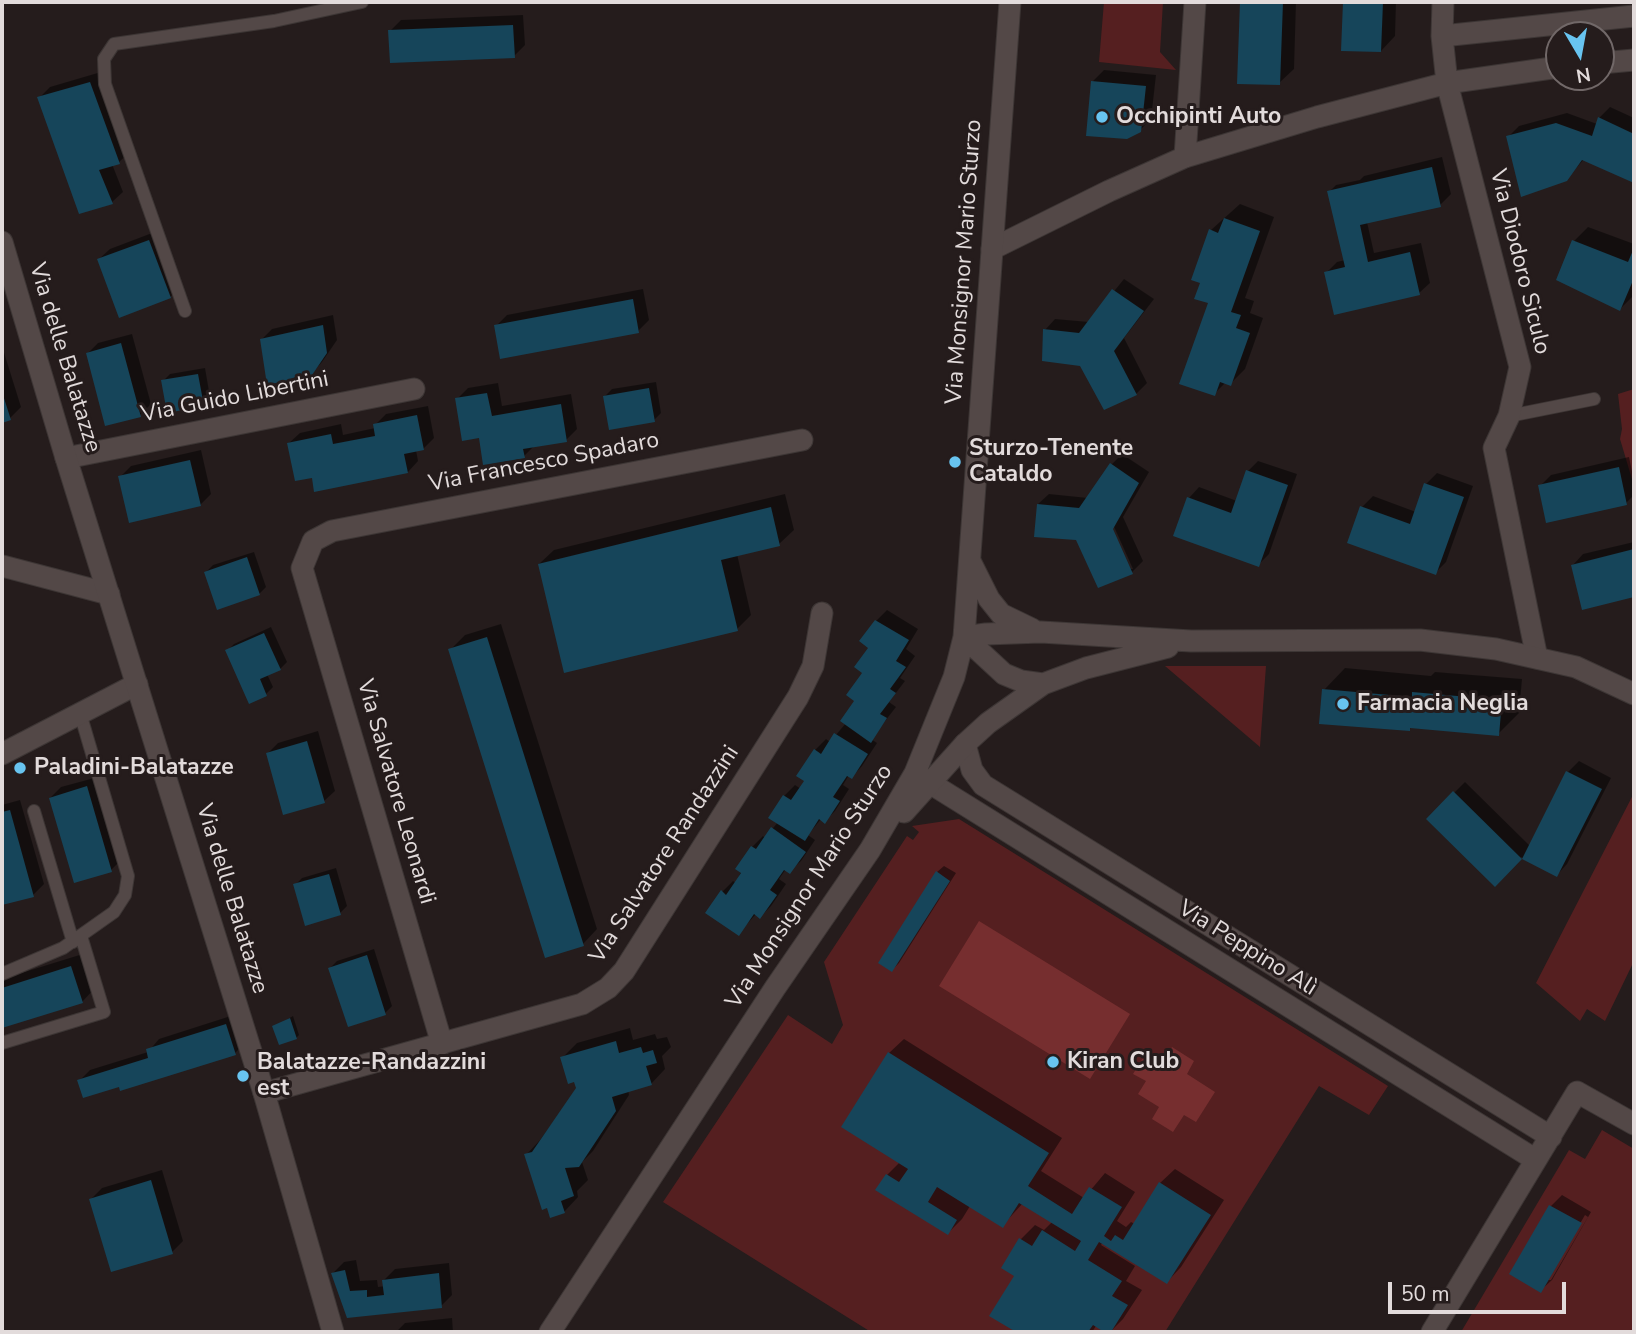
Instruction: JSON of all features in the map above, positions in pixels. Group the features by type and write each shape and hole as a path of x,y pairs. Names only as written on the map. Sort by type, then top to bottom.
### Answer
{"street":[{"name":"Via Monsignor Mario Sturzo","path":"923,778 964,637 1010,2"},
{"path":"1185,158 1195,2"},
{"name":"Via Diodoro Siculo","path":"1443,2 1442,36 1447,83 1520,367 1509,416 1494,448 1537,658"},
{"path":"1442,36 1634,16"},
{"path":"1615,62 1634,60"},
{"path":"992,249 1109,191 1185,158 1317,117 1447,83 1545,68"},
{"name":"Via delle Balatazze","path":"2,242 66,458 264,1093 333,1332"},
{"name":"Via Guido Libertini","path":"66,458 414,389"},
{"name":"Via Francesco Spadaro","path":"306,555 313,541 332,531 802,440"},
{"name":"Via Salvatore Leonardi","path":"306,555 302,568 442,1044"},
{"path":"970,561 989,599 1001,614 1017,624 1041,632"},
{"path":"2,566 109,594"},
{"name":"Via Salvatore Randazzini","path":"264,1093 582,1004 608,988 624,971 798,697 813,666 821,613"},
{"path":"964,637 1041,632 1191,641 1420,640 1496,649 1576,667 1634,694"},
{"path":"964,637 1004,674 1021,681 1043,684"},
{"name":"Via Monsignor Mario Sturzo","path":"550,1332 775,988 923,778 988,723 1043,684 1086,668 1191,641"},
{"path":"2,754 137,684"},
{"name":"Via Peppino Alì","path":"965,744 972,770 983,785 1551,1137"},
{"name":"Via Peppino Alì","path":"923,778 1536,1160"},
{"path":"1432,1332 1577,1092 1634,1124"}],"lane":[{"path":"186,311 105,84 104,59 114,44 274,21 362,2"},
{"path":"1509,416 1594,399"},
{"path":"2,974 64,948 114,912 125,895 128,876 80,713"},
{"path":"2,1043 104,1012 34,811"}],"shaded area":[{"path":"1104,2 1163,2 1160,52 1176,70 1099,62"},
{"path":"1634,389 1634,486 1620,439 1622,429 1618,394"},
{"path":"1165,666 1266,666 1260,747"},
{"path":"1634,793 1634,961 1605,1021 1587,1009 1580,1021 1536,983"},
{"name":"Kiran Club","path":"959,819 1388,1086 1369,1115 1319,1086 1165,1332 871,1332 663,1202 788,1015 832,1044 843,1025 824,962 907,836 913,840 919,832 912,826"},
{"path":"979,921 1130,1014 1090,1079 939,986"},
{"path":"1172,1047 1194,1061 1187,1074 1215,1092 1196,1122 1184,1115 1173,1132 1152,1119 1159,1107 1138,1094 1146,1081 1133,1074 1148,1050 1164,1061"},
{"path":"1602,1130 1634,1149 1634,1332 1461,1332 1569,1150 1585,1159"}],"building":[{"path":"1240,2 1283,2 1280,85 1237,84"},
{"path":"1343,2 1383,2 1381,52 1341,51"},
{"path":"513,25 515,58 390,63 388,30"},
{"path":"1091,81 1146,86 1141,132 1127,139 1086,136"},
{"path":"90,82 120,164 99,170 113,204 79,214 37,97"},
{"path":"1598,117 1634,134 1634,183 1582,160 1567,181 1521,197 1506,136 1556,123 1592,136"},
{"path":"1432,167 1441,207 1360,225 1368,262 1410,252 1420,295 1334,315 1324,272 1345,267 1327,191"},
{"path":"1224,218 1260,231 1231,312 1241,315 1236,328 1250,333 1231,386 1220,382 1215,396 1179,384 1208,303 1194,299 1200,283 1191,280 1209,229 1218,233"},
{"path":"149,240 171,298 119,318 97,259"},
{"path":"1572,240 1628,262 1634,248 1634,278 1620,311 1556,280"},
{"path":"1112,289 1144,311 1114,351 1137,395 1104,410 1080,366 1042,361 1043,329 1079,333"},
{"path":"633,299 639,333 500,359 494,325"},
{"path":"323,325 327,353 312,375 267,385 260,339"},
{"path":"121,343 141,417 105,426 86,353"},
{"path":"198,374 204,406 167,413 161,380"},
{"path":"649,388 655,422 609,430 603,396"},
{"path":"2,392 11,420 2,423"},
{"path":"487,393 492,416 561,404 567,442 523,449 525,458 483,465 479,438 462,441 455,398"},
{"path":"417,415 424,450 404,454 408,473 314,492 312,478 295,481 287,443 331,434 333,444 375,436 373,424"},
{"path":"190,460 201,506 129,523 118,476"},
{"path":"1110,463 1139,483 1113,529 1133,574 1098,588 1076,540 1034,537 1037,504 1079,508"},
{"path":"1619,467 1627,505 1546,523 1538,485"},
{"path":"1246,470 1288,485 1259,567 1173,536 1187,497 1231,513"},
{"path":"1424,483 1464,497 1436,575 1347,543 1360,506 1410,524"},
{"path":"771,507 780,546 721,560 738,631 564,673 538,564"},
{"path":"1634,549 1634,597 1582,610 1571,565"},
{"path":"247,557 260,595 217,610 204,572"},
{"path":"875,620 909,640 896,661 906,667 890,689 896,693 880,714 887,718 871,743 840,721 854,701 846,695 862,673 854,667 868,648 859,641"},
{"path":"264,633 281,670 260,679 267,696 249,704 225,650"},
{"path":"487,637 584,946 545,958 448,649"},
{"path":"1322,689 1412,697 1412,692 1502,700 1499,736 1319,724"},
{"path":"834,733 868,754 852,779 847,776 833,797 840,801 825,824 819,819 805,841 768,818 783,795 791,800 804,781 796,776 814,749 821,754"},
{"path":"307,741 325,803 283,815 266,753"},
{"path":"1566,771 1602,789 1557,877 1522,859"},
{"path":"87,786 112,872 74,883 49,798"},
{"path":"1453,791 1522,859 1495,887 1426,819"},
{"path":"10,810 34,897 2,905 2,812"},
{"path":"771,827 806,852 790,874 784,870 770,890 777,895 760,919 754,914 739,936 705,913 721,890 726,895 741,873 735,869 751,846 756,849"},
{"path":"936,871 950,881 892,972 878,963"},
{"path":"329,874 341,915 305,926 293,884"},
{"path":"367,955 386,1015 348,1027 328,968"},
{"path":"71,966 83,1003 2,1028 2,988"},
{"path":"290,1018 297,1039 279,1045 272,1026"},
{"path":"226,1024 236,1055 120,1091 119,1087 83,1098 77,1080 148,1058 146,1049"},
{"path":"616,1041 619,1053 641,1047 643,1053 653,1050 657,1063 646,1066 652,1085 612,1097 616,1111 579,1167 565,1168 574,1196 561,1201 565,1213 550,1218 547,1208 542,1210 524,1154 532,1152 576,1088 574,1082 568,1084 560,1057"},
{"path":"888,1052 1049,1153 1028,1186 1072,1214 1089,1187 1122,1207 1104,1236 1111,1241 1115,1235 1123,1240 1159,1182 1211,1215 1167,1284 1099,1242 1088,1260 1122,1281 1112,1296 1128,1305 1111,1332 1104,1332 1093,1325 1088,1332 1016,1332 989,1316 1014,1276 1001,1268 1019,1238 1032,1246 1042,1230 1075,1251 1081,1241 1019,1203 1003,1228 937,1187 928,1202 957,1220 948,1235 875,1190 886,1174 899,1182 908,1169 841,1127"},
{"path":"151,1180 173,1254 111,1272 89,1199"},
{"path":"1549,1205 1582,1223 1541,1293 1509,1274"},
{"path":"345,1270 350,1291 367,1290 367,1297 384,1295 382,1280 439,1273 442,1308 347,1318 331,1273"}],"place":[{"name":"Occhipinti Auto","path":"1102,117"},
{"name":"Sturzo-Tenente Cataldo","path":"955,462"},
{"name":"Farmacia Neglia","path":"1343,704"},
{"name":"Paladini-Balatazze","path":"20,768"},
{"name":"Kiran Club","path":"1053,1062"},
{"name":"Balatazze-Randazzini est","path":"243,1076"}]}
